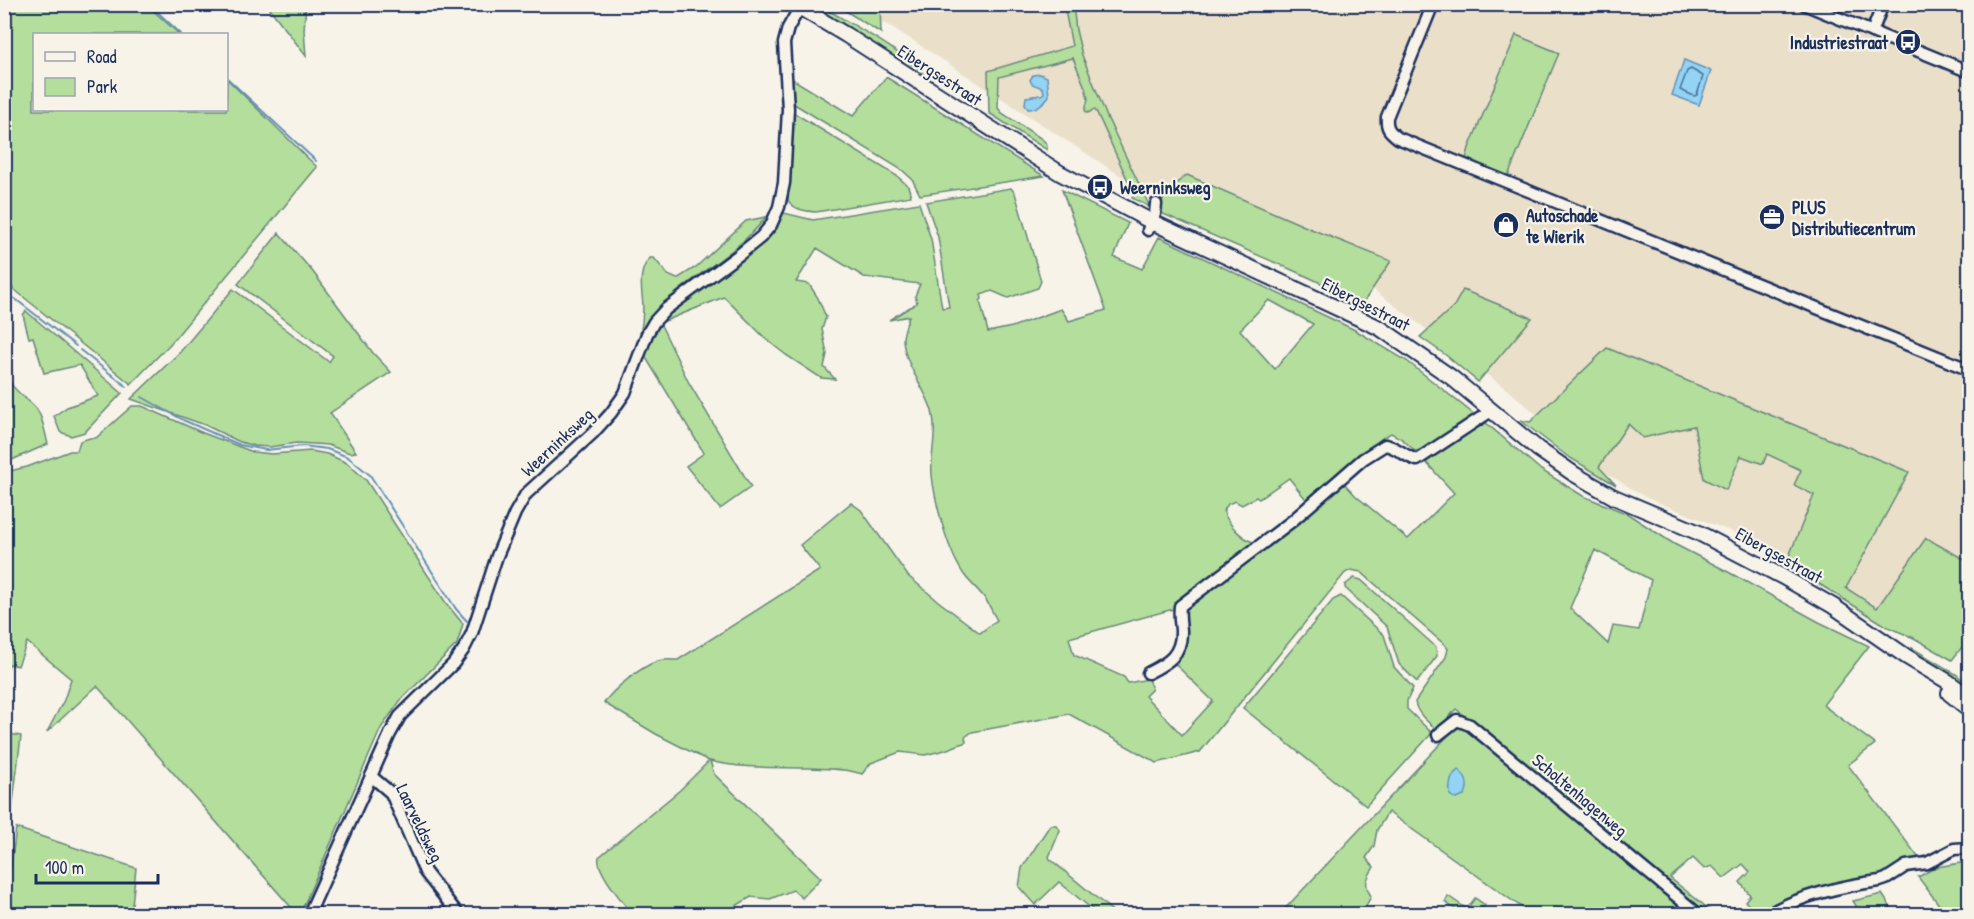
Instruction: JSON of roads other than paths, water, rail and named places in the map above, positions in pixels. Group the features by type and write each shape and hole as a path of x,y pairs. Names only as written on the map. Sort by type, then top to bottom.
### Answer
{"main road":[{"name":"Eibergsestraat","path":"798,5 1060,173 1150,226 1380,328 1450,377 1538,449 1574,474 1614,497 1697,532 1765,567 1833,606 1970,698"},
{"name":"Eibergsestraat","path":"1907,657 1970,710"}],"street":[{"path":"1433,4 1387,117 1389,131 1398,138 1970,370"},
{"path":"1804,4 1970,72"},
{"path":"1872,32 1883,4"},
{"name":"Weerninksweg","path":"309,915 400,716 453,664 464,649 472,633 497,556 526,494 593,433 611,413 625,393 647,334 654,322 666,309 740,254 771,225 779,207 784,183 788,109 784,43 798,5"},
{"path":"1150,226 1156,204"},
{"path":"1148,673 1173,657 1180,646 1180,606 1292,521 1364,459 1385,445 1394,446 1417,460 1491,411"},
{"name":"Scholtenhagenweg","path":"1438,735 1457,720 1470,725 1698,915"},
{"name":"Laarveldsweg","path":"371,776 391,793 425,872 459,915"},
{"path":"1769,915 1789,903 1880,881 1906,866 1927,863 1954,849 1970,848"}],"water":[{"path":"1684,60 1711,71 1699,105 1672,95"},
{"path":"1040,74 1047,77 1049,96 1040,105 1028,109 1025,104 1026,97 1044,93 1043,88 1032,84 1030,80 1033,75"},
{"path":"1458,770 1465,777 1467,786 1464,794 1456,799 1450,795 1450,788 1452,778"}],"waterway":[{"path":"149,4 180,33"},
{"path":"228,79 316,161"},
{"path":"14,298 76,346"},
{"path":"80,350 126,386"},
{"path":"142,397 183,420 240,445 266,450 303,446 327,449 348,457 370,475 456,609 467,621"}],"place":[{"name":"Industriestraat","path":"1908,42"},
{"name":"Weerninksweg","path":"1100,187"},
{"name":"PLUS Distributiecentrum","path":"1772,217"},
{"name":"Autoschade te Wierik","path":"1506,225"}]}
